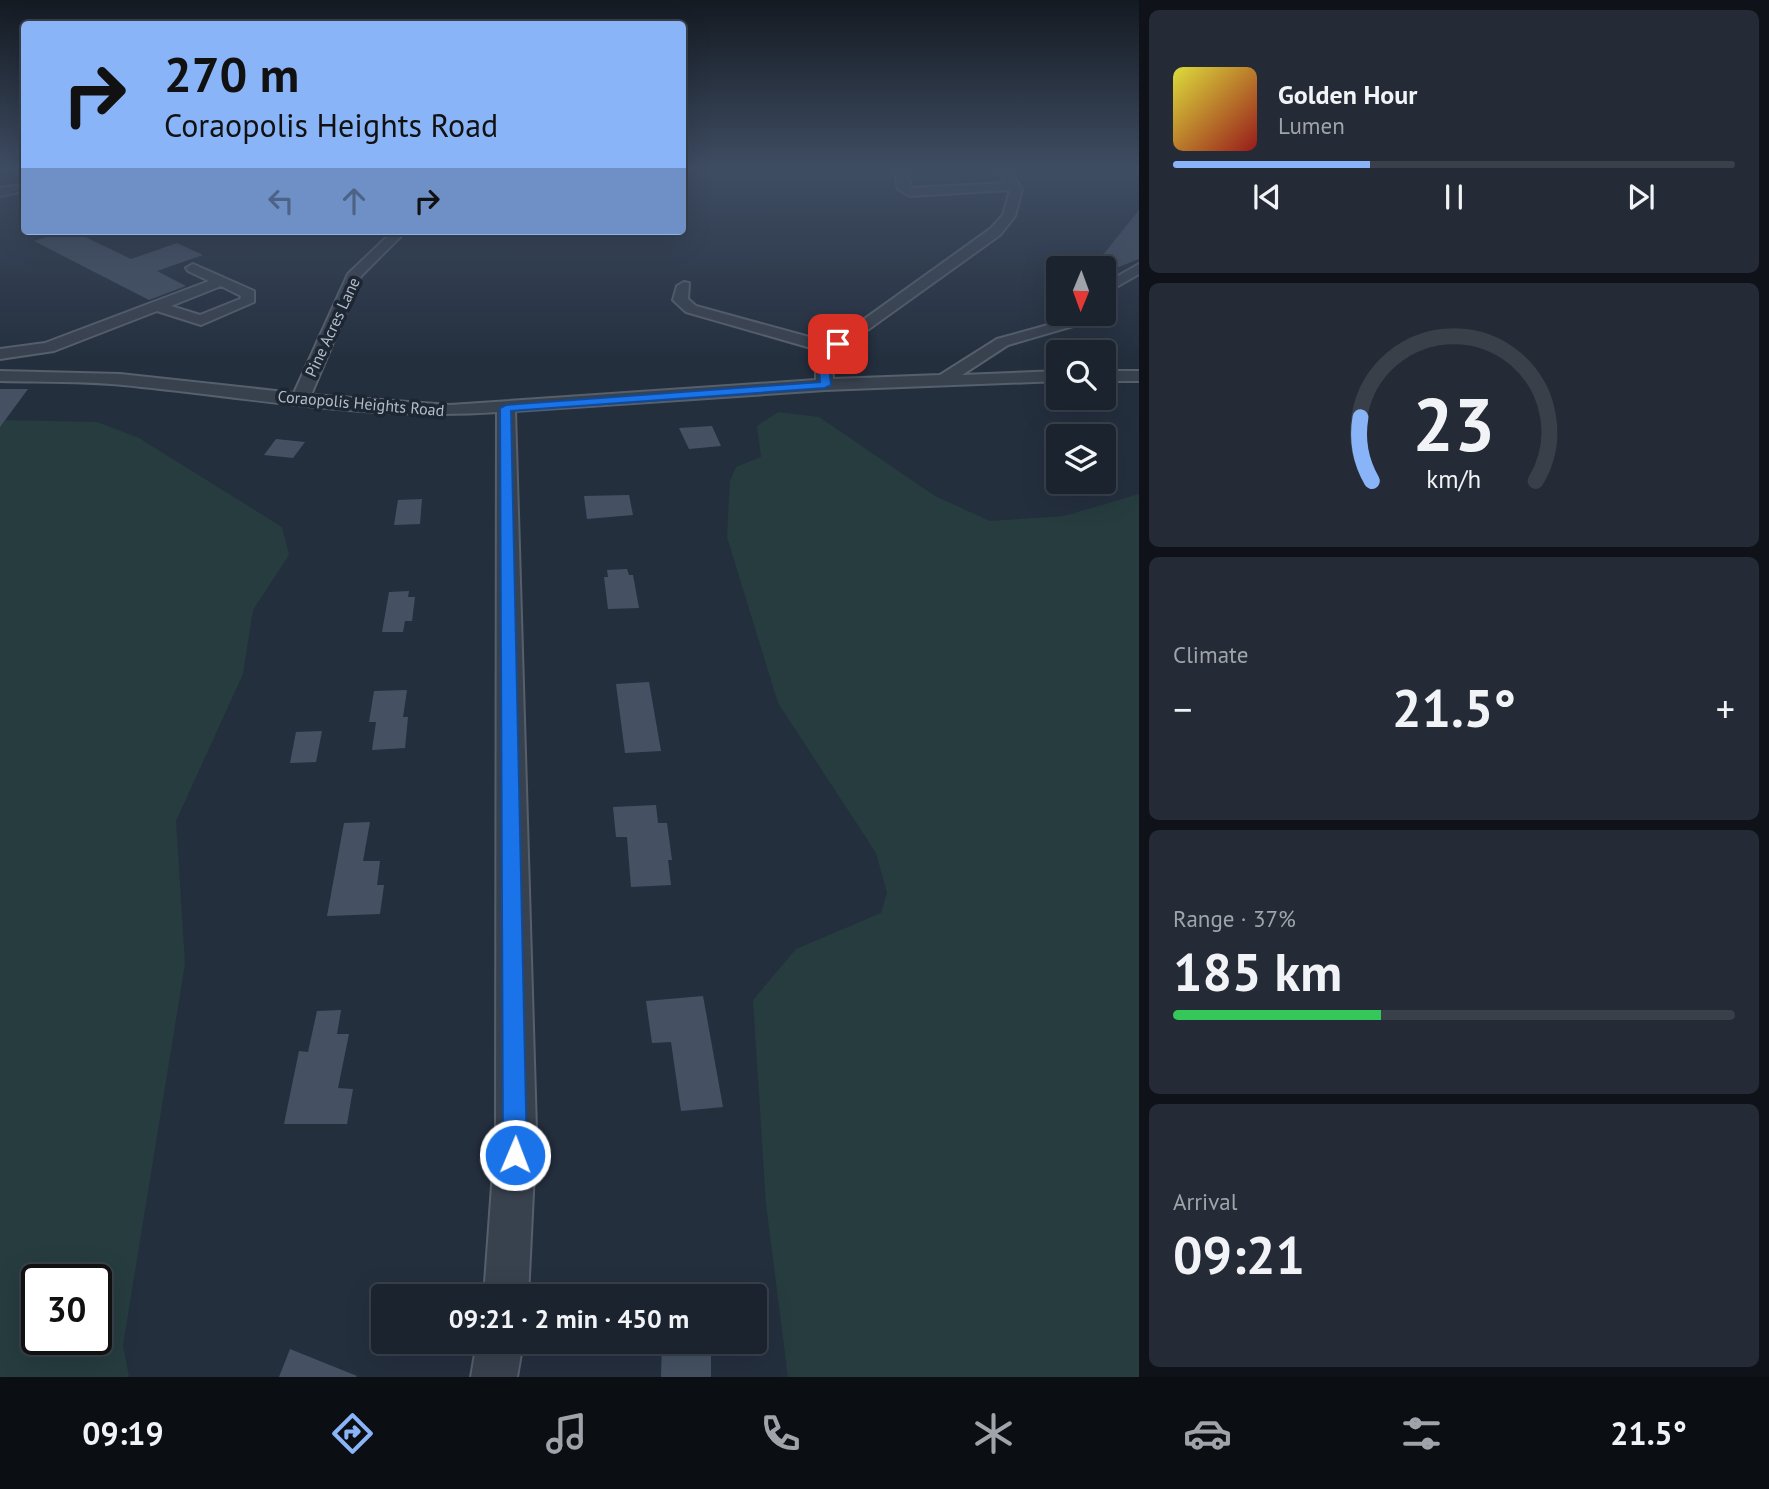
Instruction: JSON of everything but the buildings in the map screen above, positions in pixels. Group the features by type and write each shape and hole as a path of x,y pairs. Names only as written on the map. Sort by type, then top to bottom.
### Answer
{"street":[{"path":"825,385 824,366 834,349 996,231"},
{"name":"Pine Acres Lane","path":"300,399 355,274 396,235"},
{"path":"156,306 201,320 247,302 249,294 193,268"},
{"path":"1116,282 1139,268"},
{"path":"0,354 48,348 219,282"},
{"path":"684,286 680,300 691,309 834,349"},
{"path":"944,381 959,368 1021,335 1060,326"},
{"name":"Coraopolis Heights Road","path":"0,376 72,375 394,408 506,408 825,385 1046,377"},
{"path":"1116,376 1139,376"},
{"path":"506,408 516,1130 507,1284"},
{"path":"494,1377 498,1354"}],"green space":[{"path":"778,412 819,417 935,496 990,521 1064,516 1139,494 1139,1377 788,1377 766,1204 753,1000 796,949 881,913 887,893 876,853 778,703 727,537 730,481 736,467 761,457 757,426"},
{"path":"0,420 97,422 139,438 282,527 289,555 253,610 243,674 176,821 185,964 123,1345 129,1377 0,1377"}],"route":[{"path":"515,1155 506,408 825,385 824,366 838,344"}]}
